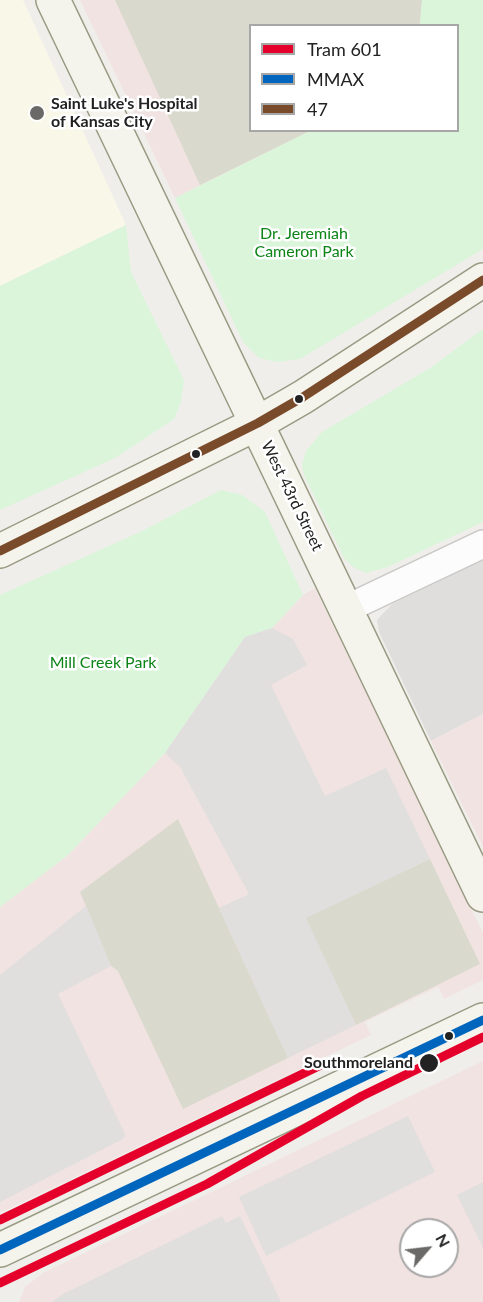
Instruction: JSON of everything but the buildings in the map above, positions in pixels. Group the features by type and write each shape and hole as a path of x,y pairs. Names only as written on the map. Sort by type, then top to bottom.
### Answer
{"main road":[{"name":"West 43rd Street","path":"54,0 483,895"},
{"path":"0,551 258,423 303,397 483,280"},
{"path":"0,1250 483,1020"}],"street":[{"path":"346,609 483,544"}],"shaded area":[{"name":"Saint Luke's Hospital of Kansas City","path":"0,0 23,0 126,225 0,286"},
{"path":"80,0 422,0 420,24 249,24 249,132 308,132 175,198"},
{"path":"115,0 422,0 420,24 249,24 249,132 308,132 200,185"},
{"path":"483,560 483,714 431,741 379,632 377,620 392,604"},
{"path":"315,588 483,933 483,980 444,999 438,987 365,1022 371,1035 0,1213 0,907 68,855 165,753 245,637 272,628 303,595"},
{"path":"272,628 293,639 307,665 271,685 325,796 386,768 430,859 306,918 356,1025 288,1058 219,908 249,894 180,767 165,753 245,637"},
{"path":"483,714 483,847 431,741"},
{"path":"178,819 288,1058 183,1109 118,971 111,966 80,892"},
{"path":"430,859 480,964 356,1025 305,918"},
{"path":"86,906 111,966 58,994 125,1134 123,1139 0,1202 0,975"},
{"path":"483,1061 483,1302 19,1302 25,1287 43,1273"},
{"path":"408,1116 435,1172 266,1256 239,1197"},
{"path":"483,1182 483,1248 457,1195"},
{"path":"222,1216 226,1223 240,1216 281,1302 52,1302 63,1294"}],"green space":[{"name":"Dr. Jeremiah Cameron Park","path":"422,0 483,0 483,249 300,359 277,362 259,358 243,342 175,198 308,132 459,132 459,24 420,24"},
{"path":"126,225 131,272 184,380 181,402 174,419 115,458 0,510 0,286"},
{"path":"483,329 483,522 388,567 366,573 353,567 344,558 304,475 302,465 306,451 322,432 430,368"},
{"name":"Mill Creek Park","path":"221,490 242,495 265,512 303,595 272,628 245,637 165,753 68,855 0,907 0,595 140,532"}],"tram line":[{"name":"601","path":"0,1283 207,1184 362,1096 483,1037"},
{"name":"601","path":"0,1220 321,1065"}],"transit line":[{"name":"47","path":"0,551 258,423 303,397 483,280"},
{"name":"MMAX","path":"0,1250 483,1020"}],"place":[{"name":"Saint Luke's Hospital of Kansas City","path":"37,113"},
{"name":"Southmoreland","path":"429,1063"}]}
